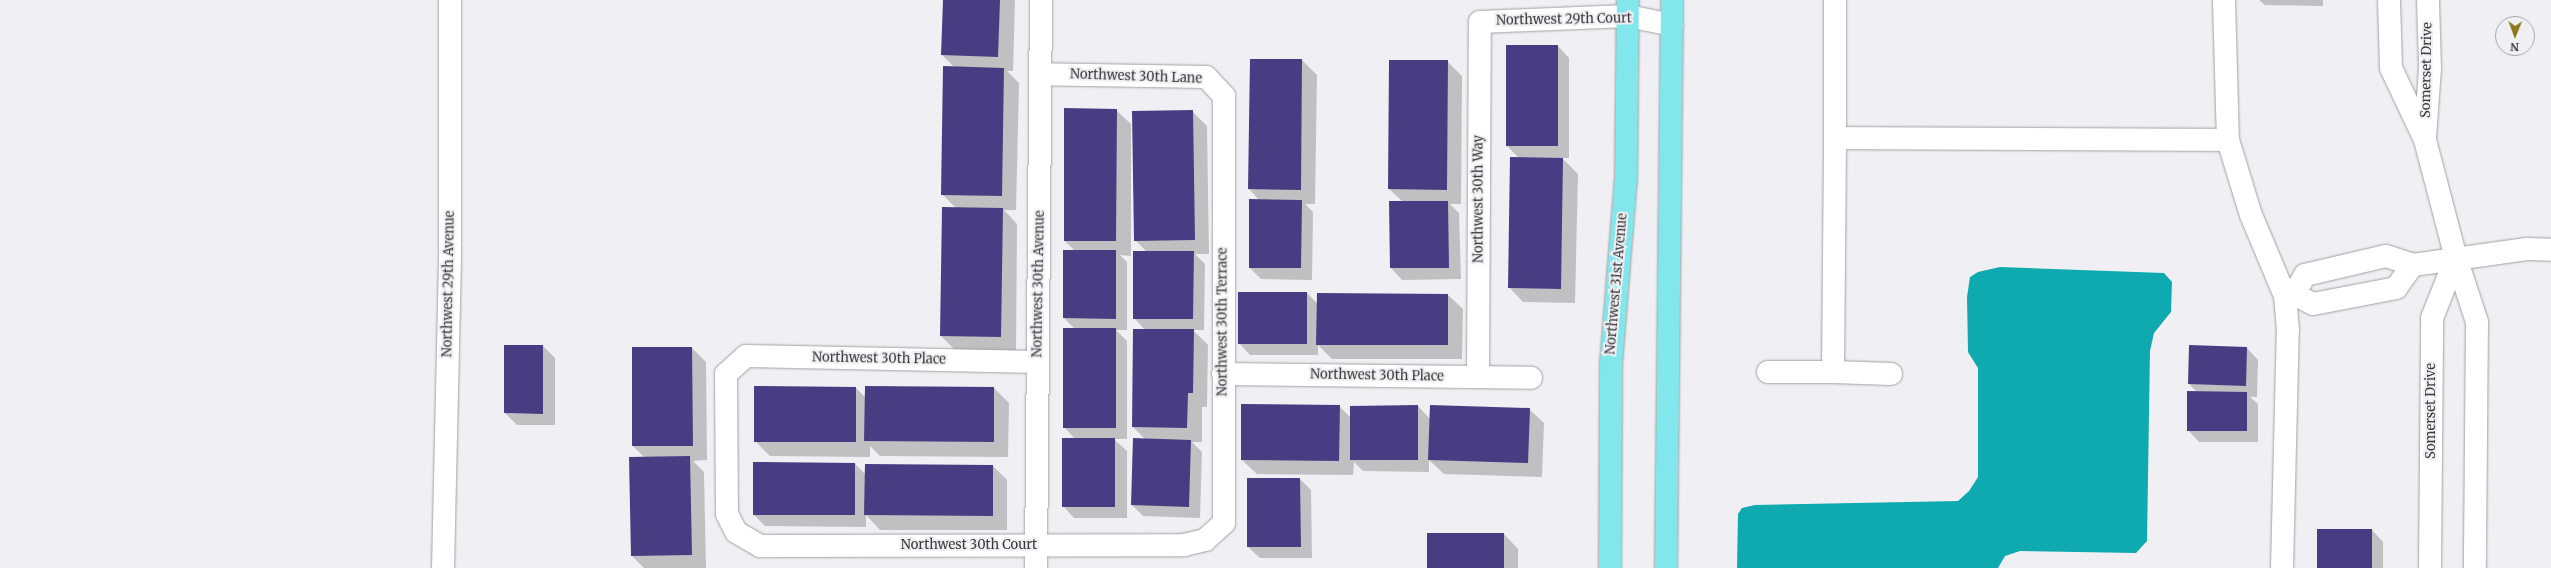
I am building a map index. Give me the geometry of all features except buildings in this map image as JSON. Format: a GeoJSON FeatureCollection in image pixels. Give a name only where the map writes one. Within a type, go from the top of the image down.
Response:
{"type":"FeatureCollection","features":[{"type":"Feature","properties":{"kind":"main road"},"geometry":{"type":"LineString","coordinates":[[1666,568],[1672,0]]}},
{"type":"Feature","properties":{"kind":"main road","name":"Northwest 31st Avenue"},"geometry":{"type":"LineString","coordinates":[[1610,568],[1611,364],[1626,179],[1628,8]]}},
{"type":"Feature","properties":{"kind":"street","name":"Northwest 29th Avenue"},"geometry":{"type":"LineString","coordinates":[[443,568],[450,252],[450,0]]}},
{"type":"Feature","properties":{"kind":"street","name":"Northwest 30th Avenue"},"geometry":{"type":"LineString","coordinates":[[1036,568],[1042,74],[1041,0]]}},
{"type":"Feature","properties":{"kind":"street"},"geometry":{"type":"LineString","coordinates":[[1833,372],[1835,0]]}},
{"type":"Feature","properties":{"kind":"street"},"geometry":{"type":"LineString","coordinates":[[2224,0],[2228,140],[2251,215],[2289,295],[2282,568]]}},
{"type":"Feature","properties":{"kind":"street","name":"Somerset Drive"},"geometry":{"type":"LineString","coordinates":[[2389,0],[2390,68],[2425,140],[2456,258],[2476,322],[2475,568]]}},
{"type":"Feature","properties":{"kind":"street","name":"Somerset Drive"},"geometry":{"type":"LineString","coordinates":[[2425,140],[2430,68],[2428,0]]}},
{"type":"Feature","properties":{"kind":"street","name":"Northwest 29th Court"},"geometry":{"type":"LineString","coordinates":[[1480,22],[1628,8],[1672,25]]}},
{"type":"Feature","properties":{"kind":"street","name":"Northwest 30th Way"},"geometry":{"type":"LineString","coordinates":[[1478,377],[1480,22]]}},
{"type":"Feature","properties":{"kind":"street","name":"Northwest 30th Lane"},"geometry":{"type":"LineString","coordinates":[[1042,74],[1206,77],[1224,96]]}},
{"type":"Feature","properties":{"kind":"street","name":"Northwest 30th Terrace"},"geometry":{"type":"LineString","coordinates":[[1205,540],[1224,523],[1224,96]]}},
{"type":"Feature","properties":{"kind":"street"},"geometry":{"type":"LineString","coordinates":[[1835,138],[2228,140]]}},
{"type":"Feature","properties":{"kind":"street"},"geometry":{"type":"LineString","coordinates":[[2289,295],[2305,275],[2386,256],[2413,265],[2527,249],[2551,250]]}},
{"type":"Feature","properties":{"kind":"street","name":"Somerset Drive"},"geometry":{"type":"LineString","coordinates":[[2430,568],[2432,318],[2456,258]]}},
{"type":"Feature","properties":{"kind":"street"},"geometry":{"type":"LineString","coordinates":[[2289,295],[2313,304],[2396,288],[2413,265]]}},
{"type":"Feature","properties":{"kind":"street"},"geometry":{"type":"LineString","coordinates":[[2337,267],[2344,298]]}},
{"type":"Feature","properties":{"kind":"street","name":"Northwest 30th Place"},"geometry":{"type":"LineString","coordinates":[[736,532],[727,514],[726,374],[746,356],[1038,362]]}},
{"type":"Feature","properties":{"kind":"street"},"geometry":{"type":"LineString","coordinates":[[1768,372],[1891,374]]}},
{"type":"Feature","properties":{"kind":"street","name":"Northwest 30th Place"},"geometry":{"type":"LineString","coordinates":[[1223,374],[1531,378]]}},
{"type":"Feature","properties":{"kind":"street","name":"Northwest 30th Court"},"geometry":{"type":"LineString","coordinates":[[736,532],[760,546],[1036,544],[1184,545],[1205,540]]}},
{"type":"Feature","properties":{"kind":"water"},"geometry":{"type":"Polygon","coordinates":[[[2000,267],[2164,273],[2172,282],[2171,312],[2154,333],[2150,351],[2147,541],[2136,553],[2020,551],[2005,556],[1998,568],[1737,568],[1738,514],[1742,508],[1755,505],[1958,501],[1969,491],[1978,477],[1978,368],[1968,352],[1967,297],[1970,277],[1978,272],[2000,267]]]}}]}
